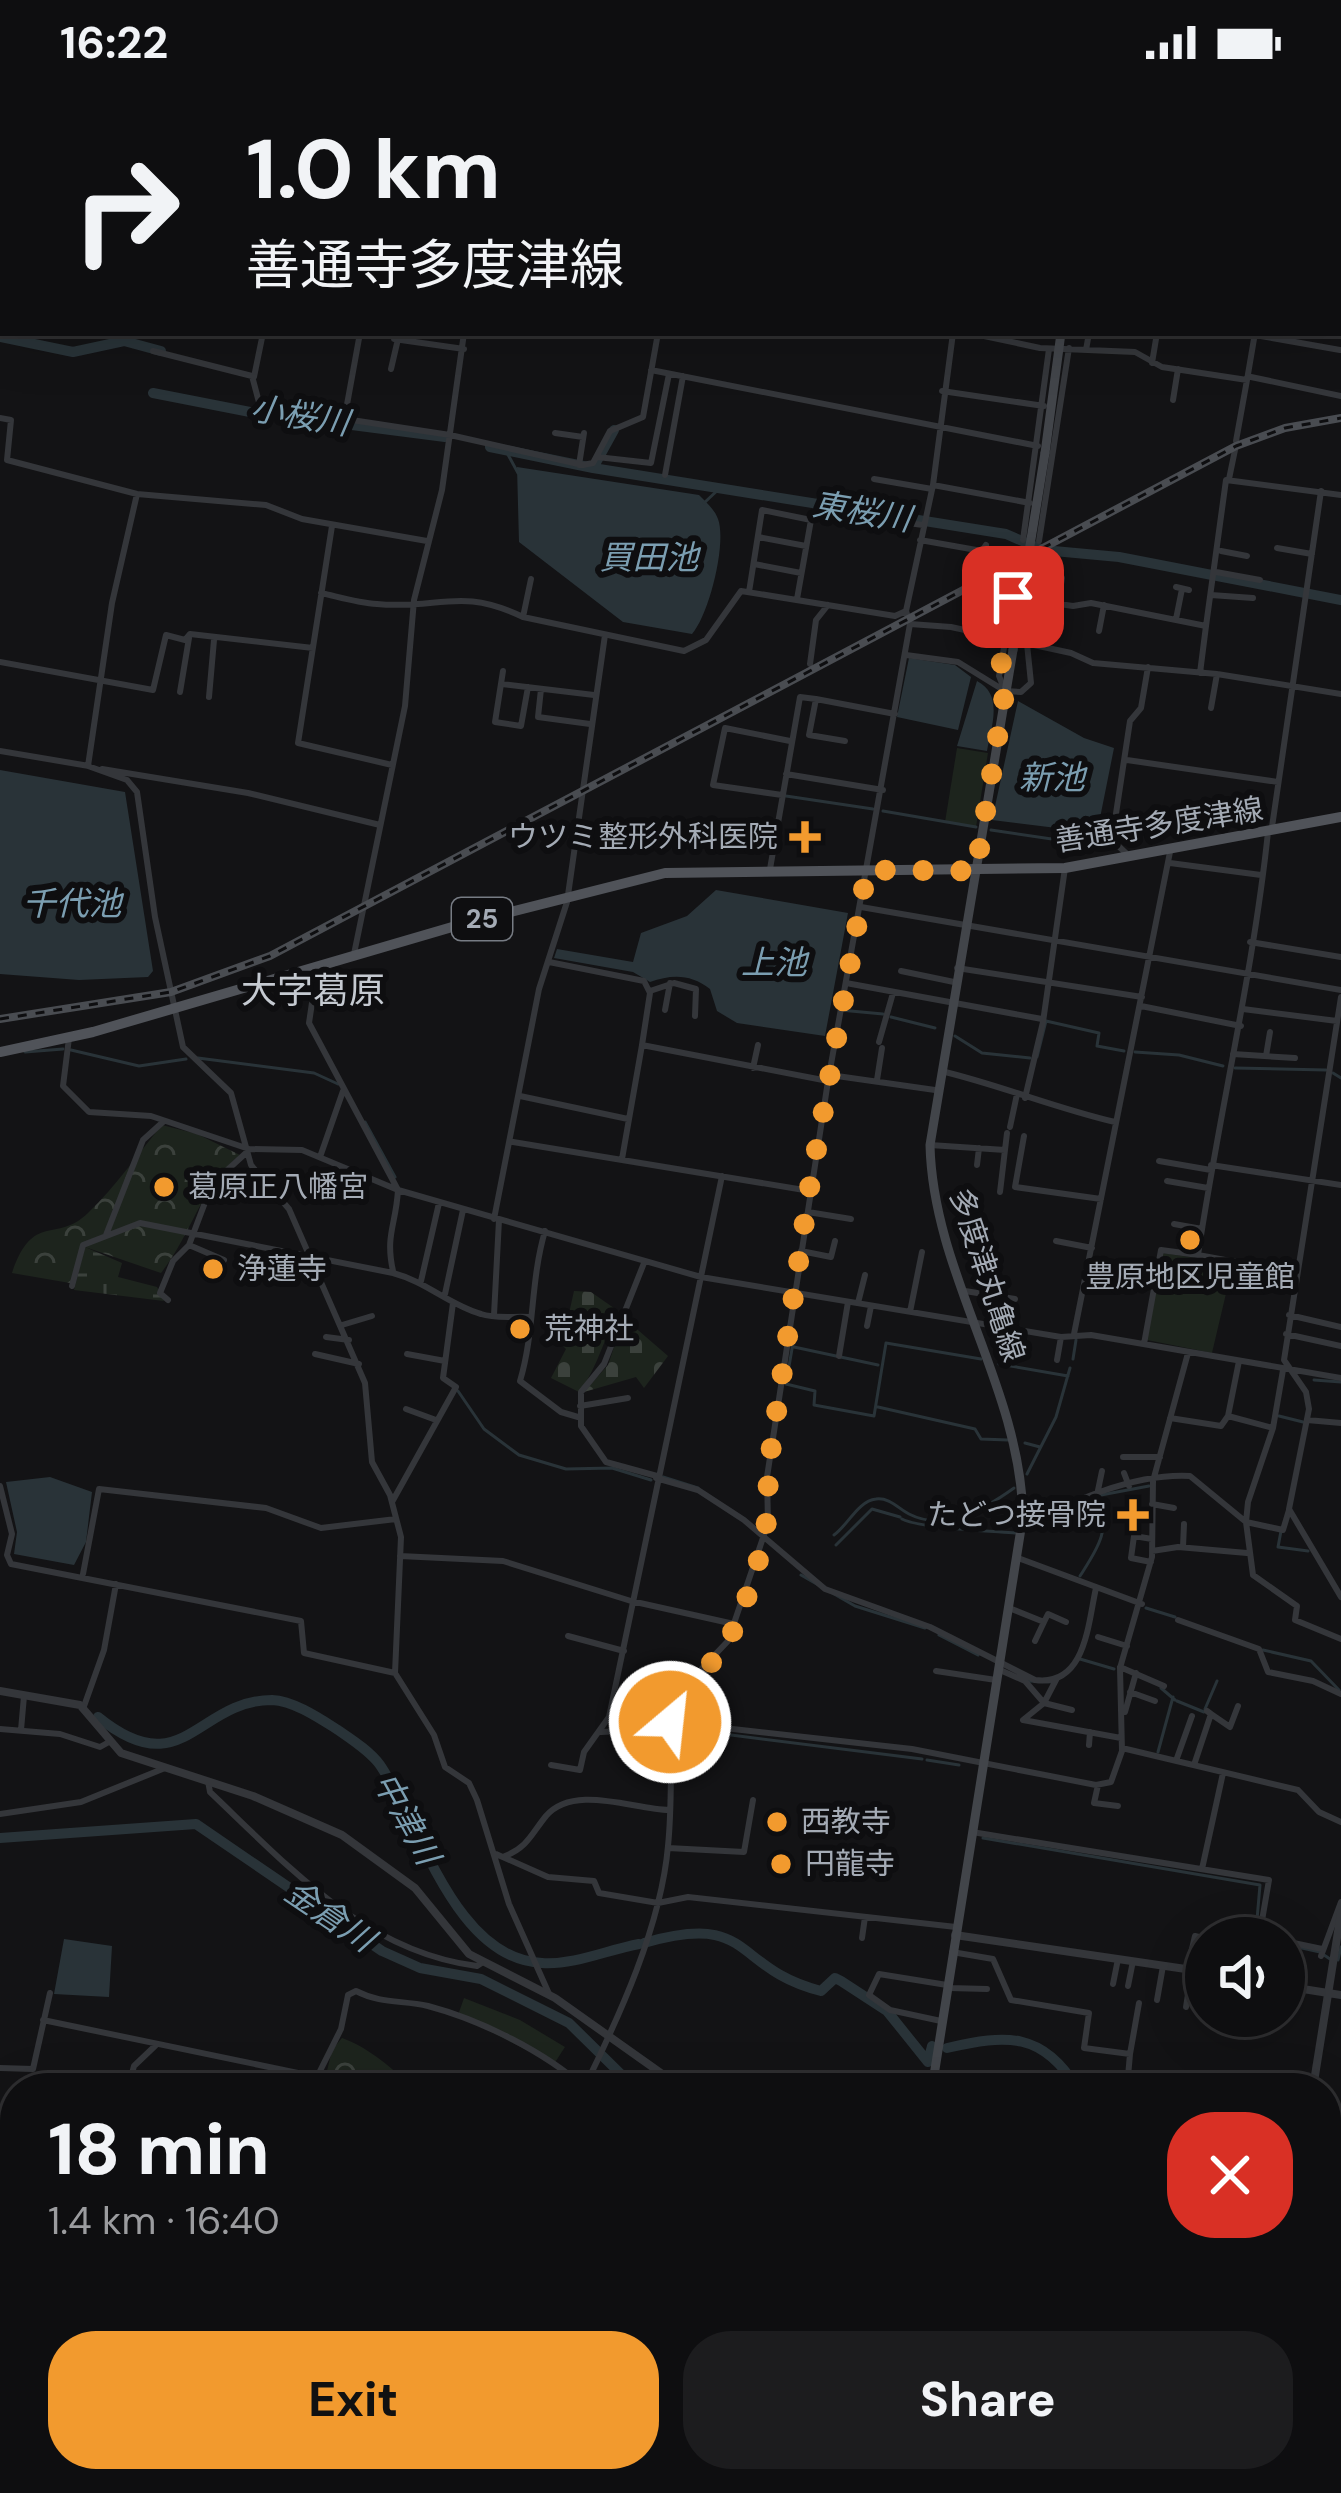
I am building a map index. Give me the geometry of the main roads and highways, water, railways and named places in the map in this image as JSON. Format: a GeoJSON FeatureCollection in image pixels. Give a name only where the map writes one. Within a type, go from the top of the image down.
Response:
{"type":"FeatureCollection","features":[{"type":"Feature","properties":{"kind":"main road","name":"多度津丸亀線"},"geometry":{"type":"LineString","coordinates":[[934,2073],[969,1832],[1022,1527],[1014,1436],[936,1205],[930,1145],[938,1070],[1017,644],[1060,336]]}},
{"type":"Feature","properties":{"kind":"main road","name":"善通寺多度津線"},"geometry":{"type":"LineString","coordinates":[[0,1052],[69,1038],[567,896],[665,873],[1065,868],[1169,857],[1341,817]]}},
{"type":"Feature","properties":{"kind":"water","name":"買田池"},"geometry":{"type":"Polygon","coordinates":[[[517,467],[699,495],[717,516],[720,544],[710,596],[692,634],[623,622],[519,542],[517,467]]]}},
{"type":"Feature","properties":{"kind":"water"},"geometry":{"type":"Polygon","coordinates":[[[909,658],[955,665],[971,677],[958,730],[897,717],[909,658]]]}},
{"type":"Feature","properties":{"kind":"water"},"geometry":{"type":"Polygon","coordinates":[[[977,681],[991,694],[993,703],[987,751],[957,746],[977,681]]]}},
{"type":"Feature","properties":{"kind":"water","name":"新池"},"geometry":{"type":"Polygon","coordinates":[[[1018,701],[1084,738],[1114,748],[1097,833],[992,820],[1018,701]]]}},
{"type":"Feature","properties":{"kind":"water","name":"千代池"},"geometry":{"type":"Polygon","coordinates":[[[0,770],[125,792],[153,971],[148,977],[79,980],[0,974],[0,770]]]}},
{"type":"Feature","properties":{"kind":"water","name":"上池"},"geometry":{"type":"Polygon","coordinates":[[[716,890],[848,913],[825,1036],[737,1023],[717,1011],[710,989],[688,978],[650,982],[633,972],[554,958],[557,949],[633,962],[641,933],[687,916],[716,890]]]}},
{"type":"Feature","properties":{"kind":"water"},"geometry":{"type":"Polygon","coordinates":[[[50,1477],[92,1492],[86,1542],[74,1565],[14,1554],[17,1532],[6,1482],[50,1477]]]}},
{"type":"Feature","properties":{"kind":"water"},"geometry":{"type":"Polygon","coordinates":[[[64,1939],[112,1946],[109,1997],[54,1994],[64,1939]]]}},
{"type":"Feature","properties":{"kind":"waterway"},"geometry":{"type":"LineString","coordinates":[[0,337],[73,352],[124,341],[161,351]]}},
{"type":"Feature","properties":{"kind":"waterway","name":"小桜川"},"geometry":{"type":"LineString","coordinates":[[153,393],[250,412],[445,437]]}},
{"type":"Feature","properties":{"kind":"waterway","name":"小桜川"},"geometry":{"type":"LineString","coordinates":[[490,447],[593,468],[614,430]]}},
{"type":"Feature","properties":{"kind":"waterway"},"geometry":{"type":"LineString","coordinates":[[506,451],[518,473]]}},
{"type":"Feature","properties":{"kind":"waterway","name":"東桜川"},"geometry":{"type":"LineString","coordinates":[[593,468],[1006,534],[1043,550],[1119,557],[1341,600]]}},
{"type":"Feature","properties":{"kind":"waterway"},"geometry":{"type":"LineString","coordinates":[[704,503],[720,488]]}},
{"type":"Feature","properties":{"kind":"waterway"},"geometry":{"type":"LineString","coordinates":[[786,796],[873,809]]}},
{"type":"Feature","properties":{"kind":"waterway"},"geometry":{"type":"LineString","coordinates":[[883,811],[976,827]]}},
{"type":"Feature","properties":{"kind":"waterway"},"geometry":{"type":"LineString","coordinates":[[991,830],[1106,847]]}},
{"type":"Feature","properties":{"kind":"waterway"},"geometry":{"type":"LineString","coordinates":[[840,1010],[883,1014]]}},
{"type":"Feature","properties":{"kind":"waterway"},"geometry":{"type":"LineString","coordinates":[[891,1017],[935,1028]]}},
{"type":"Feature","properties":{"kind":"waterway"},"geometry":{"type":"LineString","coordinates":[[1037,1057],[1046,1021],[1099,1033],[1097,1046],[1124,1051]]}},
{"type":"Feature","properties":{"kind":"waterway"},"geometry":{"type":"LineString","coordinates":[[955,1036],[982,1053],[1030,1058]]}},
{"type":"Feature","properties":{"kind":"waterway"},"geometry":{"type":"LineString","coordinates":[[25,1052],[63,1049]]}},
{"type":"Feature","properties":{"kind":"waterway"},"geometry":{"type":"LineString","coordinates":[[71,1050],[139,1066],[186,1059]]}},
{"type":"Feature","properties":{"kind":"waterway"},"geometry":{"type":"LineString","coordinates":[[1135,1052],[1179,1055],[1223,1066]]}},
{"type":"Feature","properties":{"kind":"waterway"},"geometry":{"type":"LineString","coordinates":[[198,1058],[314,1073],[338,1084]]}},
{"type":"Feature","properties":{"kind":"waterway"},"geometry":{"type":"LineString","coordinates":[[1235,1068],[1326,1070]]}},
{"type":"Feature","properties":{"kind":"waterway"},"geometry":{"type":"LineString","coordinates":[[1333,1073],[1341,1078]]}},
{"type":"Feature","properties":{"kind":"waterway"},"geometry":{"type":"LineString","coordinates":[[365,1122],[395,1177]]}},
{"type":"Feature","properties":{"kind":"waterway"},"geometry":{"type":"LineString","coordinates":[[1073,1359],[1076,1340]]}},
{"type":"Feature","properties":{"kind":"waterway"},"geometry":{"type":"LineString","coordinates":[[793,1343],[786,1384],[815,1391],[814,1405],[874,1416],[886,1343],[981,1359]]}},
{"type":"Feature","properties":{"kind":"waterway"},"geometry":{"type":"LineString","coordinates":[[794,1347],[878,1365]]}},
{"type":"Feature","properties":{"kind":"waterway"},"geometry":{"type":"LineString","coordinates":[[999,1364],[1068,1376]]}},
{"type":"Feature","properties":{"kind":"waterway"},"geometry":{"type":"LineString","coordinates":[[1027,1474],[1056,1417],[1070,1368]]}},
{"type":"Feature","properties":{"kind":"waterway"},"geometry":{"type":"LineString","coordinates":[[1314,1380],[1341,1382]]}},
{"type":"Feature","properties":{"kind":"waterway"},"geometry":{"type":"LineString","coordinates":[[458,1391],[484,1429],[519,1455],[566,1469],[612,1468],[651,1480]]}},
{"type":"Feature","properties":{"kind":"waterway"},"geometry":{"type":"LineString","coordinates":[[878,1407],[975,1429],[981,1439],[1008,1440]]}},
{"type":"Feature","properties":{"kind":"waterway"},"geometry":{"type":"LineString","coordinates":[[1279,1416],[1303,1422]]}},
{"type":"Feature","properties":{"kind":"waterway"},"geometry":{"type":"LineString","coordinates":[[1025,1443],[1040,1447]]}},
{"type":"Feature","properties":{"kind":"waterway"},"geometry":{"type":"LineString","coordinates":[[663,1477],[698,1488]]}},
{"type":"Feature","properties":{"kind":"waterway"},"geometry":{"type":"LineString","coordinates":[[1101,1495],[1149,1486]]}},
{"type":"Feature","properties":{"kind":"waterway"},"geometry":{"type":"LineString","coordinates":[[834,1535],[864,1504],[876,1499],[937,1521],[965,1516],[1014,1488]]}},
{"type":"Feature","properties":{"kind":"waterway"},"geometry":{"type":"LineString","coordinates":[[1080,1576],[1103,1529],[1097,1498]]}},
{"type":"Feature","properties":{"kind":"waterway"},"geometry":{"type":"LineString","coordinates":[[836,1545],[872,1509],[900,1517]]}},
{"type":"Feature","properties":{"kind":"waterway"},"geometry":{"type":"LineString","coordinates":[[902,1519],[1015,1533]]}},
{"type":"Feature","properties":{"kind":"waterway"},"geometry":{"type":"LineString","coordinates":[[1281,1531],[1278,1547],[1308,1551]]}},
{"type":"Feature","properties":{"kind":"waterway"},"geometry":{"type":"LineString","coordinates":[[801,1575],[855,1606],[925,1628]]}},
{"type":"Feature","properties":{"kind":"waterway"},"geometry":{"type":"LineString","coordinates":[[1146,1608],[1175,1617]]}},
{"type":"Feature","properties":{"kind":"waterway"},"geometry":{"type":"LineString","coordinates":[[939,1635],[978,1655]]}},
{"type":"Feature","properties":{"kind":"waterway"},"geometry":{"type":"LineString","coordinates":[[1263,1650],[1311,1661],[1339,1690]]}},
{"type":"Feature","properties":{"kind":"waterway"},"geometry":{"type":"LineString","coordinates":[[1080,1659],[1114,1669]]}},
{"type":"Feature","properties":{"kind":"waterway"},"geometry":{"type":"LineString","coordinates":[[1029,1681],[1054,1682]]}},
{"type":"Feature","properties":{"kind":"waterway"},"geometry":{"type":"LineString","coordinates":[[1205,1709],[1217,1681]]}},
{"type":"Feature","properties":{"kind":"waterway"},"geometry":{"type":"LineString","coordinates":[[1161,1688],[1175,1700]]}},
{"type":"Feature","properties":{"kind":"waterway"},"geometry":{"type":"LineString","coordinates":[[1158,1752],[1173,1697]]}},
{"type":"Feature","properties":{"kind":"waterway","name":"中津川"},"geometry":{"type":"LineString","coordinates":[[98,1717],[127,1736],[150,1743],[171,1742],[246,1704],[272,1700],[298,1707],[376,1760],[443,1884],[485,1939],[511,1956],[542,1963],[639,1944]]}},
{"type":"Feature","properties":{"kind":"waterway"},"geometry":{"type":"LineString","coordinates":[[1177,1701],[1204,1712]]}},
{"type":"Feature","properties":{"kind":"waterway"},"geometry":{"type":"LineString","coordinates":[[683,1745],[722,1734]]}},
{"type":"Feature","properties":{"kind":"waterway"},"geometry":{"type":"LineString","coordinates":[[731,1735],[922,1759]]}},
{"type":"Feature","properties":{"kind":"waterway"},"geometry":{"type":"LineString","coordinates":[[927,1760],[959,1765]]}},
{"type":"Feature","properties":{"kind":"waterway","name":"金倉川"},"geometry":{"type":"LineString","coordinates":[[0,1838],[196,1824],[382,1951],[420,1968],[481,1979],[569,2023],[620,2073]]}},
{"type":"Feature","properties":{"kind":"waterway"},"geometry":{"type":"LineString","coordinates":[[983,1838],[1260,1885],[1257,1917]]}},
{"type":"Feature","properties":{"kind":"waterway","name":"中津川"},"geometry":{"type":"LineString","coordinates":[[644,1943],[680,1935],[725,1938],[792,1981],[821,1991],[835,1978],[841,1981],[887,2011],[928,2062],[932,2046]]}},
{"type":"Feature","properties":{"kind":"waterway"},"geometry":{"type":"LineString","coordinates":[[1338,1960],[1341,1947]]}},
{"type":"Feature","properties":{"kind":"waterway"},"geometry":{"type":"LineString","coordinates":[[1305,1949],[1320,1952]]}},
{"type":"Feature","properties":{"kind":"waterway"},"geometry":{"type":"LineString","coordinates":[[1324,1955],[1330,1959]]}},
{"type":"Feature","properties":{"kind":"waterway","name":"中津川"},"geometry":{"type":"LineString","coordinates":[[947,2048],[988,2040],[1022,2042],[1051,2056],[1066,2073]]}},
{"type":"Feature","properties":{"kind":"railway"},"geometry":{"type":"LineString","coordinates":[[0,1019],[171,992],[270,956],[1236,446],[1285,428],[1341,418]]}},
{"type":"Feature","properties":{"kind":"place","name":"ウツミ整形外科医院"},"geometry":{"type":"Point","coordinates":[805,837]}},
{"type":"Feature","properties":{"kind":"place","name":"葛原正八幡宮"},"geometry":{"type":"Point","coordinates":[164,1187]}},
{"type":"Feature","properties":{"kind":"place","name":"豊原地区児童館"},"geometry":{"type":"Point","coordinates":[1190,1240]}},
{"type":"Feature","properties":{"kind":"place","name":"浄蓮寺"},"geometry":{"type":"Point","coordinates":[213,1269]}},
{"type":"Feature","properties":{"kind":"place","name":"荒神社"},"geometry":{"type":"Point","coordinates":[520,1329]}},
{"type":"Feature","properties":{"kind":"place","name":"たどつ接骨院"},"geometry":{"type":"Point","coordinates":[1133,1515]}},
{"type":"Feature","properties":{"kind":"place","name":"西教寺"},"geometry":{"type":"Point","coordinates":[777,1822]}},
{"type":"Feature","properties":{"kind":"place","name":"円龍寺"},"geometry":{"type":"Point","coordinates":[781,1864]}},
{"type":"Feature","properties":{"kind":"district","name":"大字葛原"},"geometry":{"type":"Point","coordinates":[313,990]}}]}
